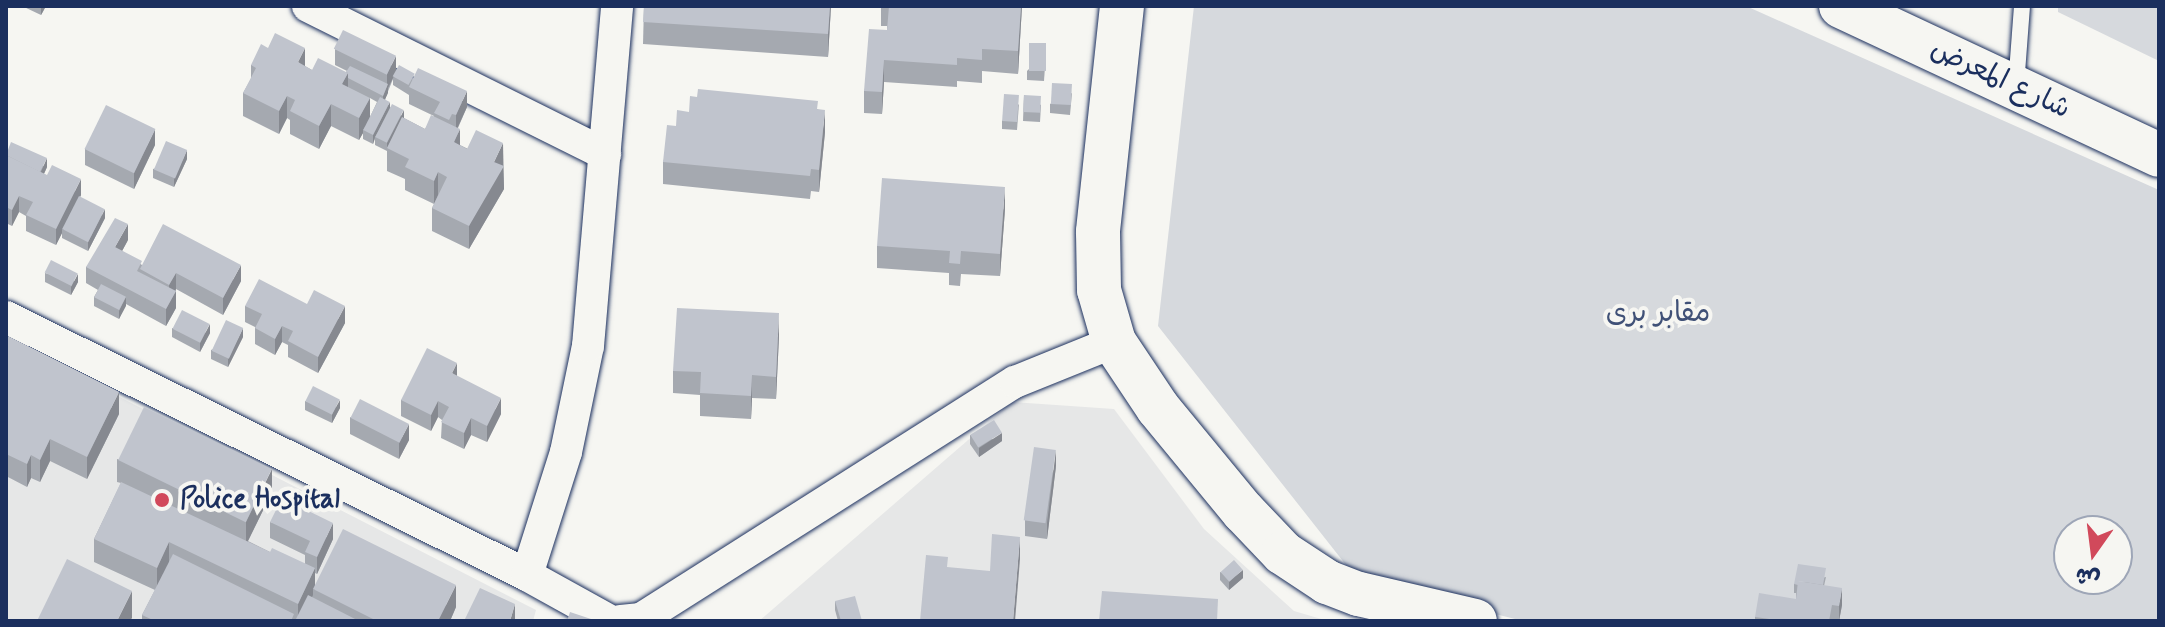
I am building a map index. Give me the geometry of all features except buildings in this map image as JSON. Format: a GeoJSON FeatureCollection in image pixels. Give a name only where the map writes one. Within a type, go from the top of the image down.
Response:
{"type":"FeatureCollection","features":[{"type":"Feature","properties":{"kind":"street"},"geometry":{"type":"LineString","coordinates":[[308,6],[605,154]]}},
{"type":"Feature","properties":{"kind":"street"},"geometry":{"type":"LineString","coordinates":[[527,575],[566,452],[588,346],[617,6]]}},
{"type":"Feature","properties":{"kind":"street"},"geometry":{"type":"LineString","coordinates":[[1122,6],[1098,232],[1099,290],[1114,342],[1158,408],[1243,511],[1283,553],[1327,582],[1359,594],[1475,621]]}},
{"type":"Feature","properties":{"kind":"street","name":"شارع المعرض"},"geometry":{"type":"LineString","coordinates":[[1841,6],[2159,155]]}},
{"type":"Feature","properties":{"kind":"street"},"geometry":{"type":"LineString","coordinates":[[6,317],[527,575],[564,609],[610,621]]}},
{"type":"Feature","properties":{"kind":"street"},"geometry":{"type":"LineString","coordinates":[[621,621],[641,619],[1015,382],[1114,342]]}},
{"type":"Feature","properties":{"kind":"lane"},"geometry":{"type":"LineString","coordinates":[[2016,88],[2022,6]]}},
{"type":"Feature","properties":{"kind":"shaded area","name":"Police Hospital"},"geometry":{"type":"Polygon","coordinates":[[[6,339],[536,610],[533,621],[6,621],[6,339]]]}},
{"type":"Feature","properties":{"kind":"shaded area"},"geometry":{"type":"Polygon","coordinates":[[[1012,402],[1114,409],[1204,529],[1294,611],[1328,621],[759,621],[1012,402]]]}},
{"type":"Feature","properties":{"kind":"green space","name":"مقابر برى"},"geometry":{"type":"Polygon","coordinates":[[[1194,6],[1746,6],[2159,190],[2159,621],[1523,621],[1357,579],[1158,326],[1194,6]]]}},
{"type":"Feature","properties":{"kind":"green space"},"geometry":{"type":"Polygon","coordinates":[[[2058,6],[2159,6],[2159,61],[2058,12],[2058,6]]]}},
{"type":"Feature","properties":{"kind":"place","name":"Police Hospital"},"geometry":{"type":"Point","coordinates":[162,500]}}]}
